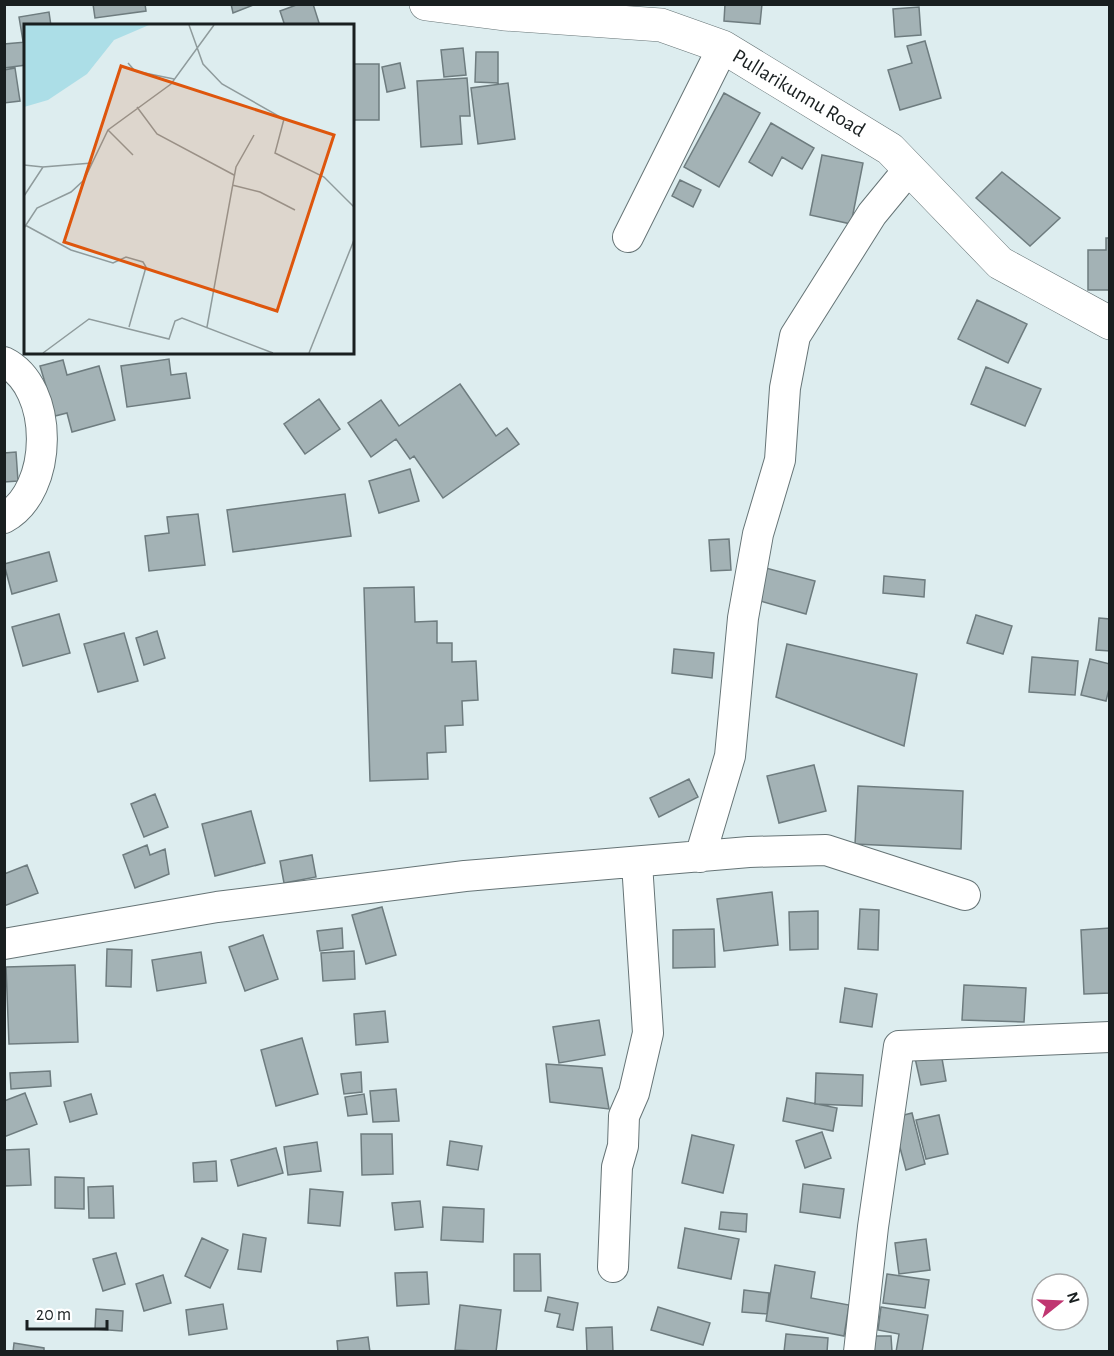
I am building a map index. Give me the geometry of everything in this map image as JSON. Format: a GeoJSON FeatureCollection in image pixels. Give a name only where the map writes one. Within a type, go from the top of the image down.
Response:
{"type":"FeatureCollection","features":[{"type":"Feature","properties":{"kind":"main road","name":"Pullarikunnu Road"},"geometry":{"type":"LineString","coordinates":[[426,4],[661,25],[723,46],[890,149],[1000,263],[1110,323]]}},
{"type":"Feature","properties":{"kind":"street"},"geometry":{"type":"LineString","coordinates":[[627,237],[723,46]]}},
{"type":"Feature","properties":{"kind":"street"},"geometry":{"type":"LineString","coordinates":[[699,856],[730,756],[743,618],[758,534],[780,460],[785,388],[795,336],[872,214],[909,169]]}},
{"type":"Feature","properties":{"kind":"street"},"geometry":{"type":"LineString","coordinates":[[4,362],[16,368],[30,386],[41,424],[43,456],[32,490],[4,518]]}},
{"type":"Feature","properties":{"kind":"street"},"geometry":{"type":"LineString","coordinates":[[4,944],[217,907],[465,876],[749,852],[826,850],[965,895]]}},
{"type":"Feature","properties":{"kind":"street"},"geometry":{"type":"LineString","coordinates":[[613,1267],[618,1167],[623,1146],[624,1116],[634,1092],[648,1033],[637,862]]}},
{"type":"Feature","properties":{"kind":"street"},"geometry":{"type":"LineString","coordinates":[[859,1352],[873,1227],[899,1046],[1110,1037]]}},
{"type":"Feature","properties":{"kind":"building"},"geometry":{"type":"Polygon","coordinates":[[[93,4],[145,4],[146,11],[95,18],[93,4]]]}},
{"type":"Feature","properties":{"kind":"building"},"geometry":{"type":"Polygon","coordinates":[[[231,4],[256,4],[233,13],[231,4]]]}},
{"type":"Feature","properties":{"kind":"building"},"geometry":{"type":"Polygon","coordinates":[[[299,4],[313,4],[319,24],[284,24],[280,11],[299,4]]]}},
{"type":"Feature","properties":{"kind":"building"},"geometry":{"type":"Polygon","coordinates":[[[725,4],[762,4],[760,24],[724,21],[725,4]]]}},
{"type":"Feature","properties":{"kind":"building"},"geometry":{"type":"Polygon","coordinates":[[[919,7],[921,35],[895,37],[893,9],[919,7]]]}},
{"type":"Feature","properties":{"kind":"building"},"geometry":{"type":"Polygon","coordinates":[[[49,12],[51,24],[24,24],[23,41],[19,17],[49,12]]]}},
{"type":"Feature","properties":{"kind":"building"},"geometry":{"type":"Polygon","coordinates":[[[925,41],[941,98],[900,110],[888,70],[912,63],[907,46],[925,41]]]}},
{"type":"Feature","properties":{"kind":"building"},"geometry":{"type":"Polygon","coordinates":[[[24,42],[24,65],[4,68],[4,44],[24,42]]]}},
{"type":"Feature","properties":{"kind":"building"},"geometry":{"type":"Polygon","coordinates":[[[463,48],[466,75],[444,77],[441,50],[463,48]]]}},
{"type":"Feature","properties":{"kind":"building"},"geometry":{"type":"Polygon","coordinates":[[[476,52],[498,52],[498,83],[475,82],[476,52]]]}},
{"type":"Feature","properties":{"kind":"building"},"geometry":{"type":"Polygon","coordinates":[[[400,63],[405,88],[387,92],[382,67],[400,63]]]}},
{"type":"Feature","properties":{"kind":"building"},"geometry":{"type":"Polygon","coordinates":[[[354,64],[379,64],[379,120],[354,120],[354,64]]]}},
{"type":"Feature","properties":{"kind":"building"},"geometry":{"type":"Polygon","coordinates":[[[15,68],[20,101],[4,103],[4,70],[15,68]]]}},
{"type":"Feature","properties":{"kind":"building"},"geometry":{"type":"Polygon","coordinates":[[[467,78],[470,116],[460,116],[462,144],[421,147],[417,81],[467,78]]]}},
{"type":"Feature","properties":{"kind":"building"},"geometry":{"type":"Polygon","coordinates":[[[508,83],[515,139],[478,144],[471,88],[508,83]]]}},
{"type":"Feature","properties":{"kind":"building"},"geometry":{"type":"Polygon","coordinates":[[[724,93],[760,113],[719,187],[684,167],[724,93]]]}},
{"type":"Feature","properties":{"kind":"building"},"geometry":{"type":"Polygon","coordinates":[[[771,123],[814,148],[802,169],[782,157],[772,176],[749,162],[771,123]]]}},
{"type":"Feature","properties":{"kind":"building"},"geometry":{"type":"Polygon","coordinates":[[[822,155],[863,163],[851,224],[810,215],[822,155]]]}},
{"type":"Feature","properties":{"kind":"building"},"geometry":{"type":"Polygon","coordinates":[[[1002,172],[1060,218],[1030,246],[976,198],[1002,172]]]}},
{"type":"Feature","properties":{"kind":"building"},"geometry":{"type":"Polygon","coordinates":[[[680,180],[701,190],[693,207],[672,196],[680,180]]]}},
{"type":"Feature","properties":{"kind":"building"},"geometry":{"type":"Polygon","coordinates":[[[1106,238],[1110,238],[1110,290],[1088,290],[1088,250],[1106,250],[1106,238]]]}},
{"type":"Feature","properties":{"kind":"building"},"geometry":{"type":"Polygon","coordinates":[[[977,300],[1027,324],[1008,363],[958,339],[977,300]]]}},
{"type":"Feature","properties":{"kind":"building"},"geometry":{"type":"Polygon","coordinates":[[[169,359],[171,375],[186,373],[190,398],[127,407],[121,366],[169,359]]]}},
{"type":"Feature","properties":{"kind":"building"},"geometry":{"type":"Polygon","coordinates":[[[63,360],[67,375],[99,366],[115,420],[72,432],[67,413],[55,416],[40,366],[63,360]]]}},
{"type":"Feature","properties":{"kind":"building"},"geometry":{"type":"Polygon","coordinates":[[[986,367],[1041,389],[1025,426],[971,404],[986,367]]]}},
{"type":"Feature","properties":{"kind":"building"},"geometry":{"type":"Polygon","coordinates":[[[460,384],[496,436],[507,428],[519,444],[443,498],[414,456],[410,459],[396,439],[371,457],[348,423],[381,400],[399,426],[460,384]]]}},
{"type":"Feature","properties":{"kind":"building"},"geometry":{"type":"Polygon","coordinates":[[[319,399],[340,429],[305,454],[284,424],[319,399]]]}},
{"type":"Feature","properties":{"kind":"building"},"geometry":{"type":"Polygon","coordinates":[[[16,452],[18,481],[4,482],[4,453],[16,452]]]}},
{"type":"Feature","properties":{"kind":"building"},"geometry":{"type":"Polygon","coordinates":[[[410,469],[419,501],[379,513],[369,481],[410,469]]]}},
{"type":"Feature","properties":{"kind":"building"},"geometry":{"type":"Polygon","coordinates":[[[345,494],[351,536],[233,552],[227,510],[345,494]]]}},
{"type":"Feature","properties":{"kind":"building"},"geometry":{"type":"Polygon","coordinates":[[[198,514],[205,565],[149,571],[145,536],[169,533],[167,517],[198,514]]]}},
{"type":"Feature","properties":{"kind":"building"},"geometry":{"type":"Polygon","coordinates":[[[729,539],[731,570],[711,571],[709,540],[729,539]]]}},
{"type":"Feature","properties":{"kind":"building"},"geometry":{"type":"Polygon","coordinates":[[[49,552],[57,581],[12,594],[4,564],[49,552]]]}},
{"type":"Feature","properties":{"kind":"building"},"geometry":{"type":"Polygon","coordinates":[[[758,566],[815,581],[806,614],[750,598],[758,566]]]}},
{"type":"Feature","properties":{"kind":"building"},"geometry":{"type":"Polygon","coordinates":[[[884,576],[925,580],[924,597],[883,593],[884,576]]]}},
{"type":"Feature","properties":{"kind":"building"},"geometry":{"type":"Polygon","coordinates":[[[414,587],[415,622],[437,621],[437,643],[452,643],[452,662],[476,661],[478,700],[462,701],[463,725],[445,726],[446,752],[427,753],[428,779],[370,781],[364,588],[414,587]]]}},
{"type":"Feature","properties":{"kind":"building"},"geometry":{"type":"Polygon","coordinates":[[[59,614],[70,653],[23,666],[12,627],[59,614]]]}},
{"type":"Feature","properties":{"kind":"building"},"geometry":{"type":"Polygon","coordinates":[[[976,615],[1012,626],[1003,654],[967,643],[976,615]]]}},
{"type":"Feature","properties":{"kind":"building"},"geometry":{"type":"Polygon","coordinates":[[[1099,618],[1110,619],[1110,651],[1096,650],[1099,618]]]}},
{"type":"Feature","properties":{"kind":"building"},"geometry":{"type":"Polygon","coordinates":[[[157,631],[165,658],[144,665],[136,638],[157,631]]]}},
{"type":"Feature","properties":{"kind":"building"},"geometry":{"type":"Polygon","coordinates":[[[124,633],[138,681],[98,692],[84,644],[124,633]]]}},
{"type":"Feature","properties":{"kind":"building"},"geometry":{"type":"Polygon","coordinates":[[[787,644],[917,674],[904,746],[776,697],[787,644]]]}},
{"type":"Feature","properties":{"kind":"building"},"geometry":{"type":"Polygon","coordinates":[[[674,649],[714,653],[712,678],[672,673],[674,649]]]}},
{"type":"Feature","properties":{"kind":"building"},"geometry":{"type":"Polygon","coordinates":[[[1032,657],[1078,661],[1075,695],[1029,692],[1032,657]]]}},
{"type":"Feature","properties":{"kind":"building"},"geometry":{"type":"Polygon","coordinates":[[[1090,659],[1110,664],[1110,685],[1106,701],[1081,695],[1090,659]]]}},
{"type":"Feature","properties":{"kind":"building"},"geometry":{"type":"Polygon","coordinates":[[[814,765],[826,811],[779,823],[767,776],[814,765]]]}},
{"type":"Feature","properties":{"kind":"building"},"geometry":{"type":"Polygon","coordinates":[[[689,779],[698,797],[659,817],[650,798],[689,779]]]}},
{"type":"Feature","properties":{"kind":"building"},"geometry":{"type":"Polygon","coordinates":[[[858,786],[963,791],[961,849],[855,844],[858,786]]]}},
{"type":"Feature","properties":{"kind":"building"},"geometry":{"type":"Polygon","coordinates":[[[155,794],[168,827],[144,837],[131,804],[155,794]]]}},
{"type":"Feature","properties":{"kind":"building"},"geometry":{"type":"Polygon","coordinates":[[[251,811],[265,863],[215,876],[202,824],[251,811]]]}},
{"type":"Feature","properties":{"kind":"building"},"geometry":{"type":"Polygon","coordinates":[[[147,845],[150,855],[165,849],[169,874],[135,888],[123,855],[147,845]]]}},
{"type":"Feature","properties":{"kind":"building"},"geometry":{"type":"Polygon","coordinates":[[[312,855],[316,877],[284,883],[280,861],[312,855]]]}},
{"type":"Feature","properties":{"kind":"building"},"geometry":{"type":"Polygon","coordinates":[[[27,865],[38,893],[4,906],[4,874],[27,865]]]}},
{"type":"Feature","properties":{"kind":"building"},"geometry":{"type":"Polygon","coordinates":[[[772,892],[778,945],[724,951],[717,899],[772,892]]]}},
{"type":"Feature","properties":{"kind":"building"},"geometry":{"type":"Polygon","coordinates":[[[382,907],[396,955],[366,964],[352,915],[382,907]]]}},
{"type":"Feature","properties":{"kind":"building"},"geometry":{"type":"Polygon","coordinates":[[[860,909],[879,910],[878,950],[858,949],[860,909]]]}},
{"type":"Feature","properties":{"kind":"building"},"geometry":{"type":"Polygon","coordinates":[[[818,911],[818,949],[790,950],[789,912],[818,911]]]}},
{"type":"Feature","properties":{"kind":"building"},"geometry":{"type":"Polygon","coordinates":[[[342,928],[343,948],[320,951],[317,931],[342,928]]]}},
{"type":"Feature","properties":{"kind":"building"},"geometry":{"type":"Polygon","coordinates":[[[1110,928],[1110,993],[1084,994],[1081,930],[1110,928]]]}},
{"type":"Feature","properties":{"kind":"building"},"geometry":{"type":"Polygon","coordinates":[[[714,929],[715,967],[673,968],[673,930],[714,929]]]}},
{"type":"Feature","properties":{"kind":"building"},"geometry":{"type":"Polygon","coordinates":[[[263,935],[278,979],[245,991],[229,947],[263,935]]]}},
{"type":"Feature","properties":{"kind":"building"},"geometry":{"type":"Polygon","coordinates":[[[107,949],[132,950],[131,987],[106,986],[107,949]]]}},
{"type":"Feature","properties":{"kind":"building"},"geometry":{"type":"Polygon","coordinates":[[[354,951],[355,979],[323,981],[321,953],[354,951]]]}},
{"type":"Feature","properties":{"kind":"building"},"geometry":{"type":"Polygon","coordinates":[[[201,952],[206,983],[157,991],[152,960],[201,952]]]}},
{"type":"Feature","properties":{"kind":"building"},"geometry":{"type":"Polygon","coordinates":[[[75,965],[78,1042],[9,1044],[6,967],[75,965]]]}},
{"type":"Feature","properties":{"kind":"building"},"geometry":{"type":"Polygon","coordinates":[[[964,985],[1026,988],[1024,1022],[962,1020],[964,985]]]}},
{"type":"Feature","properties":{"kind":"building"},"geometry":{"type":"Polygon","coordinates":[[[845,988],[877,994],[872,1027],[840,1022],[845,988]]]}},
{"type":"Feature","properties":{"kind":"building"},"geometry":{"type":"Polygon","coordinates":[[[385,1011],[388,1042],[356,1045],[354,1014],[385,1011]]]}},
{"type":"Feature","properties":{"kind":"building"},"geometry":{"type":"Polygon","coordinates":[[[599,1020],[605,1055],[559,1063],[553,1027],[599,1020]]]}},
{"type":"Feature","properties":{"kind":"building"},"geometry":{"type":"Polygon","coordinates":[[[302,1038],[318,1094],[276,1106],[261,1050],[302,1038]]]}},
{"type":"Feature","properties":{"kind":"building"},"geometry":{"type":"Polygon","coordinates":[[[941,1053],[946,1081],[921,1085],[915,1058],[941,1053]]]}},
{"type":"Feature","properties":{"kind":"building"},"geometry":{"type":"Polygon","coordinates":[[[546,1064],[602,1068],[609,1109],[550,1102],[546,1064]]]}},
{"type":"Feature","properties":{"kind":"building"},"geometry":{"type":"Polygon","coordinates":[[[50,1071],[51,1086],[11,1089],[10,1073],[50,1071]]]}},
{"type":"Feature","properties":{"kind":"building"},"geometry":{"type":"Polygon","coordinates":[[[361,1072],[362,1092],[344,1094],[341,1074],[361,1072]]]}},
{"type":"Feature","properties":{"kind":"building"},"geometry":{"type":"Polygon","coordinates":[[[816,1073],[863,1075],[862,1106],[815,1104],[816,1073]]]}},
{"type":"Feature","properties":{"kind":"building"},"geometry":{"type":"Polygon","coordinates":[[[396,1089],[399,1121],[373,1122],[370,1091],[396,1089]]]}},
{"type":"Feature","properties":{"kind":"building"},"geometry":{"type":"Polygon","coordinates":[[[25,1093],[37,1124],[4,1137],[4,1101],[25,1093]]]}},
{"type":"Feature","properties":{"kind":"building"},"geometry":{"type":"Polygon","coordinates":[[[91,1094],[97,1114],[70,1122],[64,1102],[91,1094]]]}},
{"type":"Feature","properties":{"kind":"building"},"geometry":{"type":"Polygon","coordinates":[[[364,1094],[367,1114],[348,1116],[345,1097],[364,1094]]]}},
{"type":"Feature","properties":{"kind":"building"},"geometry":{"type":"Polygon","coordinates":[[[787,1098],[837,1108],[833,1131],[783,1121],[787,1098]]]}},
{"type":"Feature","properties":{"kind":"building"},"geometry":{"type":"Polygon","coordinates":[[[912,1113],[925,1164],[906,1170],[892,1118],[912,1113]]]}},
{"type":"Feature","properties":{"kind":"building"},"geometry":{"type":"Polygon","coordinates":[[[939,1115],[948,1154],[926,1159],[916,1120],[939,1115]]]}},
{"type":"Feature","properties":{"kind":"building"},"geometry":{"type":"Polygon","coordinates":[[[822,1132],[831,1158],[805,1168],[796,1141],[822,1132]]]}},
{"type":"Feature","properties":{"kind":"building"},"geometry":{"type":"Polygon","coordinates":[[[361,1134],[392,1134],[393,1174],[362,1175],[361,1134]]]}},
{"type":"Feature","properties":{"kind":"building"},"geometry":{"type":"Polygon","coordinates":[[[692,1135],[734,1145],[723,1193],[682,1183],[692,1135]]]}},
{"type":"Feature","properties":{"kind":"building"},"geometry":{"type":"Polygon","coordinates":[[[450,1141],[482,1146],[478,1170],[447,1165],[450,1141]]]}},
{"type":"Feature","properties":{"kind":"building"},"geometry":{"type":"Polygon","coordinates":[[[317,1142],[321,1171],[288,1175],[284,1147],[317,1142]]]}},
{"type":"Feature","properties":{"kind":"building"},"geometry":{"type":"Polygon","coordinates":[[[276,1148],[283,1173],[238,1186],[231,1160],[276,1148]]]}},
{"type":"Feature","properties":{"kind":"building"},"geometry":{"type":"Polygon","coordinates":[[[29,1149],[31,1185],[4,1186],[4,1150],[29,1149]]]}},
{"type":"Feature","properties":{"kind":"building"},"geometry":{"type":"Polygon","coordinates":[[[216,1161],[217,1181],[194,1182],[193,1163],[216,1161]]]}},
{"type":"Feature","properties":{"kind":"building"},"geometry":{"type":"Polygon","coordinates":[[[55,1177],[84,1178],[84,1209],[55,1208],[55,1177]]]}},
{"type":"Feature","properties":{"kind":"building"},"geometry":{"type":"Polygon","coordinates":[[[803,1184],[844,1189],[840,1218],[800,1212],[803,1184]]]}},
{"type":"Feature","properties":{"kind":"building"},"geometry":{"type":"Polygon","coordinates":[[[113,1186],[114,1218],[89,1218],[88,1187],[113,1186]]]}},
{"type":"Feature","properties":{"kind":"building"},"geometry":{"type":"Polygon","coordinates":[[[310,1189],[343,1192],[340,1226],[308,1223],[310,1189]]]}},
{"type":"Feature","properties":{"kind":"building"},"geometry":{"type":"Polygon","coordinates":[[[420,1201],[423,1227],[395,1230],[392,1203],[420,1201]]]}},
{"type":"Feature","properties":{"kind":"building"},"geometry":{"type":"Polygon","coordinates":[[[443,1207],[484,1209],[483,1242],[441,1240],[443,1207]]]}},
{"type":"Feature","properties":{"kind":"building"},"geometry":{"type":"Polygon","coordinates":[[[721,1212],[747,1214],[746,1232],[719,1229],[721,1212]]]}},
{"type":"Feature","properties":{"kind":"building"},"geometry":{"type":"Polygon","coordinates":[[[685,1228],[739,1239],[731,1279],[678,1268],[685,1228]]]}},
{"type":"Feature","properties":{"kind":"building"},"geometry":{"type":"Polygon","coordinates":[[[243,1234],[266,1238],[261,1272],[238,1269],[243,1234]]]}},
{"type":"Feature","properties":{"kind":"building"},"geometry":{"type":"Polygon","coordinates":[[[202,1238],[228,1250],[210,1288],[185,1276],[202,1238]]]}},
{"type":"Feature","properties":{"kind":"building"},"geometry":{"type":"Polygon","coordinates":[[[926,1239],[930,1270],[899,1274],[895,1243],[926,1239]]]}},
{"type":"Feature","properties":{"kind":"building"},"geometry":{"type":"Polygon","coordinates":[[[116,1253],[125,1284],[103,1291],[93,1259],[116,1253]]]}},
{"type":"Feature","properties":{"kind":"building"},"geometry":{"type":"Polygon","coordinates":[[[514,1254],[540,1254],[541,1291],[514,1291],[514,1254]]]}},
{"type":"Feature","properties":{"kind":"building"},"geometry":{"type":"Polygon","coordinates":[[[775,1265],[815,1272],[811,1298],[849,1305],[844,1336],[766,1321],[775,1265]]]}},
{"type":"Feature","properties":{"kind":"building"},"geometry":{"type":"Polygon","coordinates":[[[427,1272],[429,1304],[397,1306],[395,1273],[427,1272]]]}},
{"type":"Feature","properties":{"kind":"building"},"geometry":{"type":"Polygon","coordinates":[[[887,1274],[929,1280],[925,1308],[883,1303],[887,1274]]]}},
{"type":"Feature","properties":{"kind":"building"},"geometry":{"type":"Polygon","coordinates":[[[163,1275],[171,1303],[144,1311],[136,1284],[163,1275]]]}},
{"type":"Feature","properties":{"kind":"building"},"geometry":{"type":"Polygon","coordinates":[[[744,1290],[769,1293],[767,1314],[742,1312],[744,1290]]]}},
{"type":"Feature","properties":{"kind":"building"},"geometry":{"type":"Polygon","coordinates":[[[548,1297],[578,1303],[573,1330],[557,1327],[560,1314],[545,1311],[548,1297]]]}},
{"type":"Feature","properties":{"kind":"building"},"geometry":{"type":"Polygon","coordinates":[[[223,1304],[227,1329],[189,1335],[186,1310],[223,1304]]]}},
{"type":"Feature","properties":{"kind":"building"},"geometry":{"type":"Polygon","coordinates":[[[460,1305],[501,1310],[496,1352],[455,1350],[460,1305]]]}},
{"type":"Feature","properties":{"kind":"building"},"geometry":{"type":"Polygon","coordinates":[[[658,1307],[710,1323],[703,1345],[651,1330],[658,1307]]]}},
{"type":"Feature","properties":{"kind":"building"},"geometry":{"type":"Polygon","coordinates":[[[881,1307],[928,1315],[922,1352],[896,1352],[899,1334],[878,1330],[881,1307]]]}},
{"type":"Feature","properties":{"kind":"building"},"geometry":{"type":"Polygon","coordinates":[[[96,1309],[123,1311],[122,1331],[95,1329],[96,1309]]]}},
{"type":"Feature","properties":{"kind":"building"},"geometry":{"type":"Polygon","coordinates":[[[612,1327],[613,1352],[587,1352],[586,1328],[612,1327]]]}},
{"type":"Feature","properties":{"kind":"building"},"geometry":{"type":"Polygon","coordinates":[[[786,1334],[828,1338],[827,1352],[784,1352],[786,1334]]]}},
{"type":"Feature","properties":{"kind":"building"},"geometry":{"type":"Polygon","coordinates":[[[865,1336],[891,1336],[892,1352],[865,1352],[865,1336]]]}},
{"type":"Feature","properties":{"kind":"building"},"geometry":{"type":"Polygon","coordinates":[[[368,1337],[370,1352],[338,1352],[337,1341],[368,1337]]]}},
{"type":"Feature","properties":{"kind":"building"},"geometry":{"type":"Polygon","coordinates":[[[14,1343],[44,1348],[44,1352],[13,1352],[14,1343]]]}}]}
